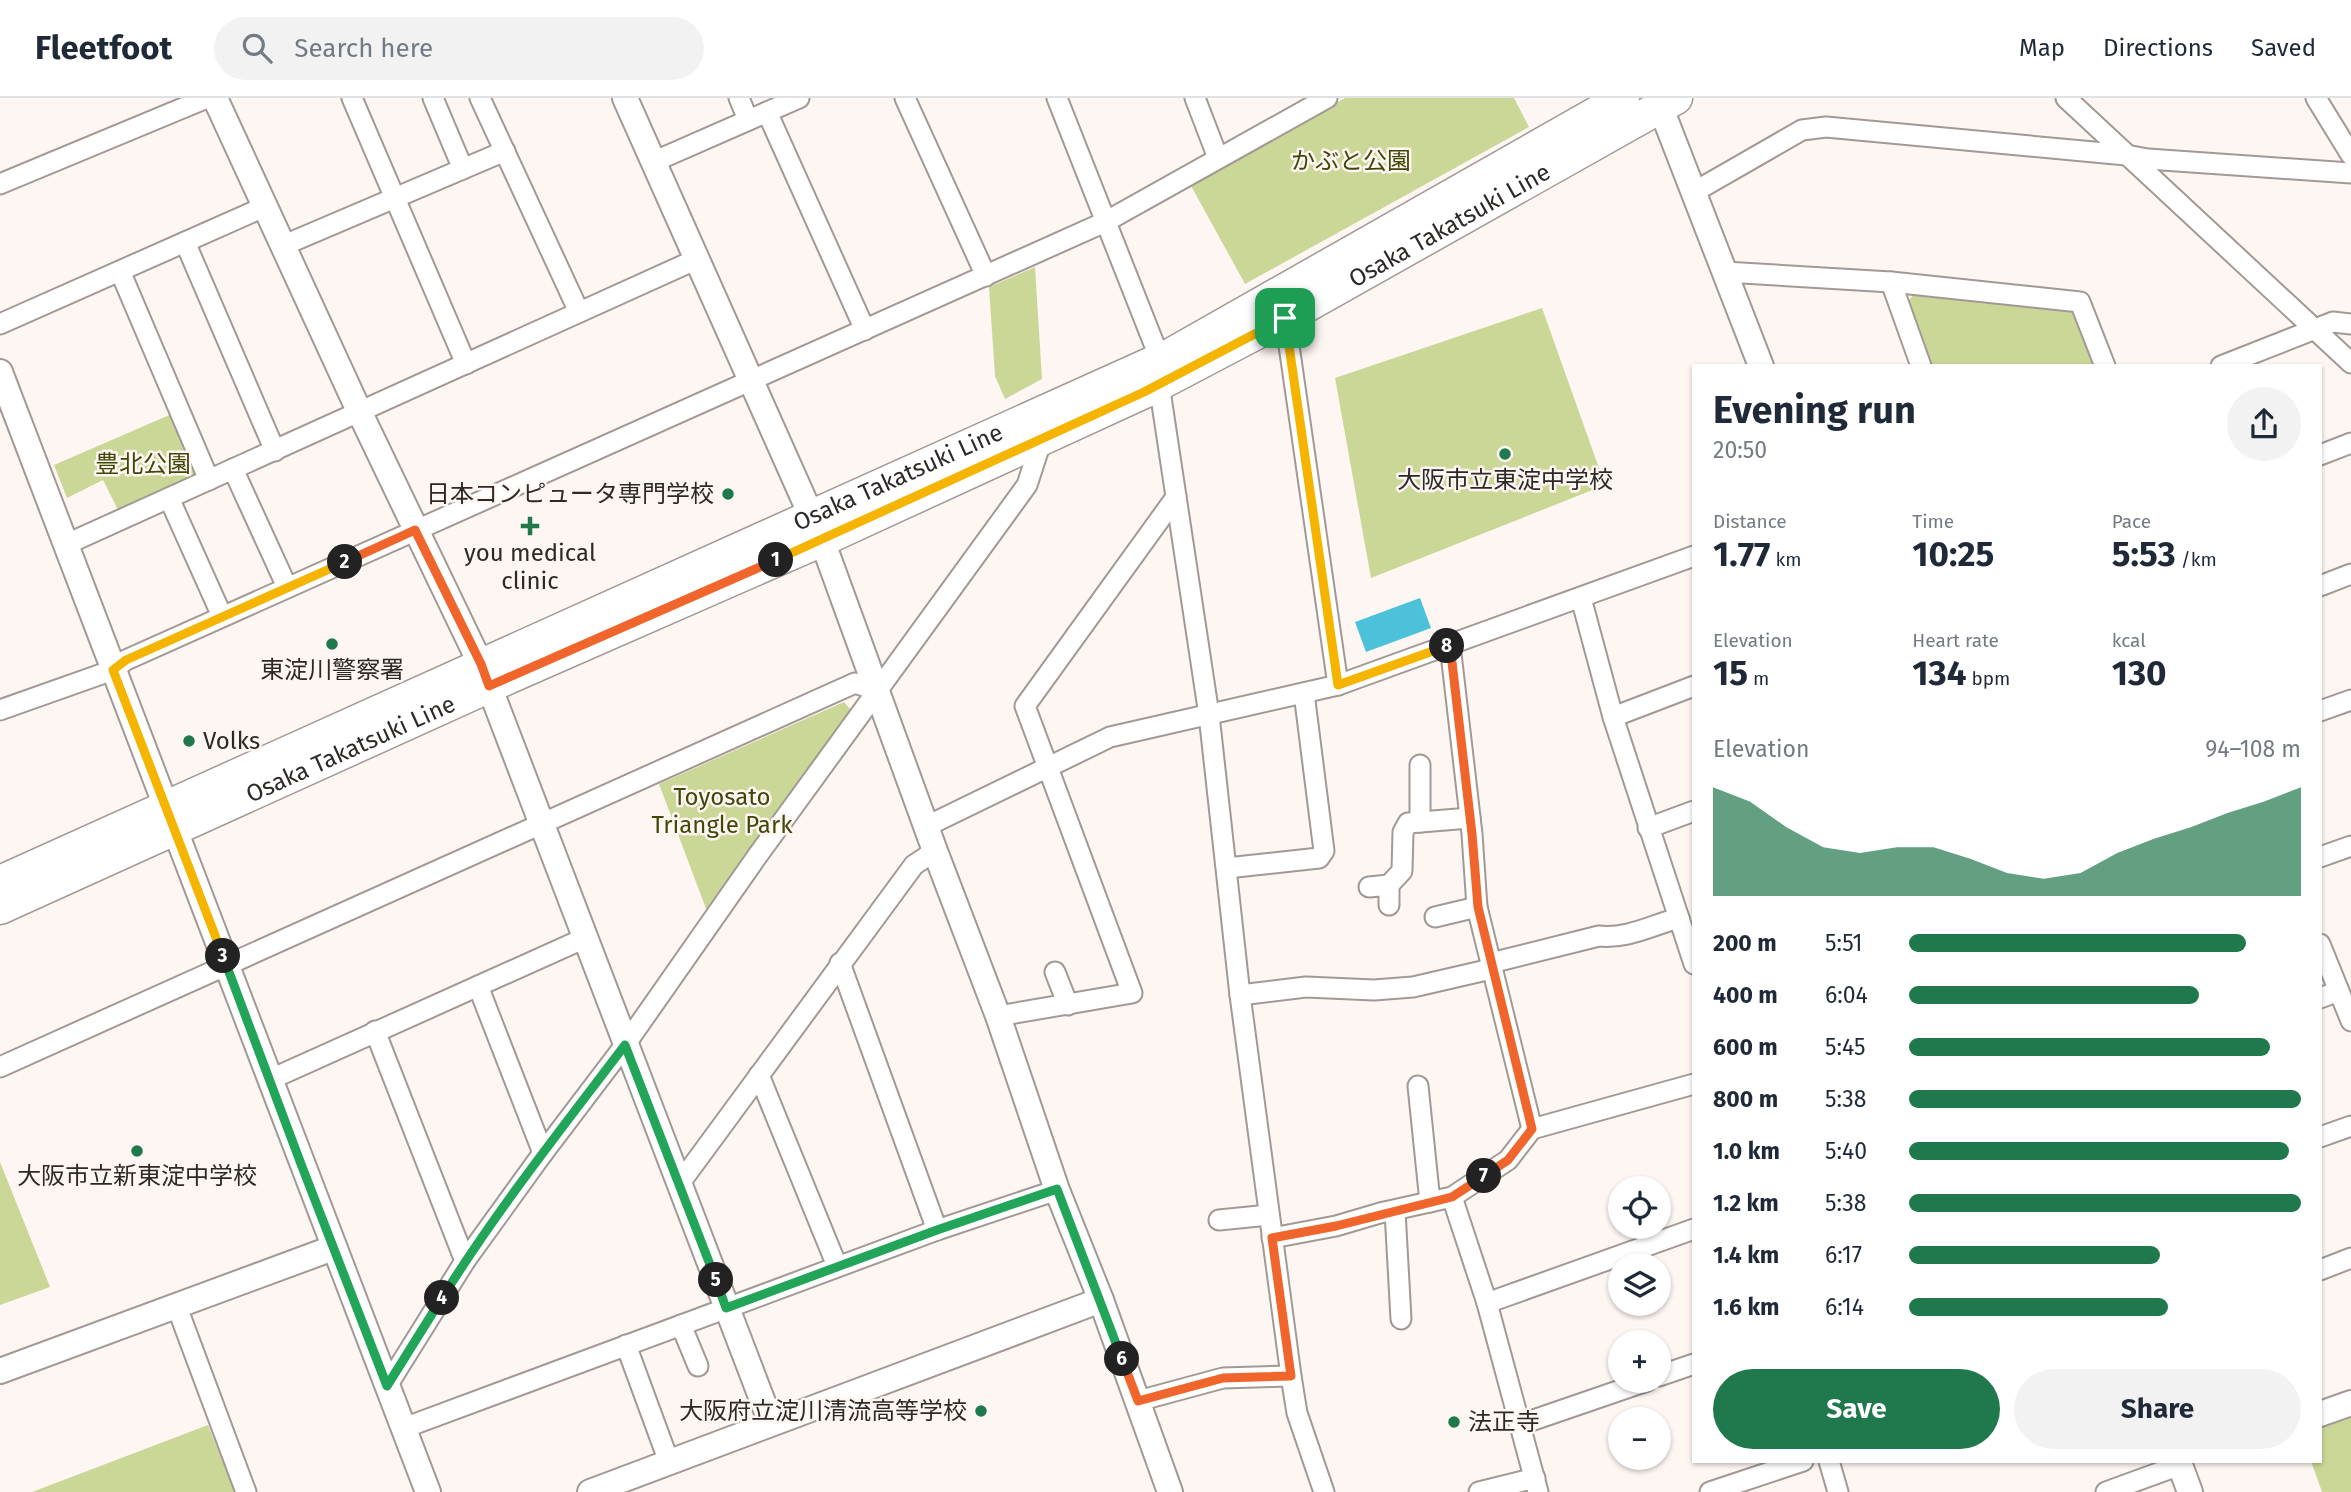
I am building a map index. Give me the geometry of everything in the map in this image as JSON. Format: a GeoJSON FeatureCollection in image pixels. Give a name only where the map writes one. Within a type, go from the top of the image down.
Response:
{"type":"FeatureCollection","features":[{"type":"Feature","properties":{"kind":"main road","name":"Osaka Takatsuki Line"},"geometry":{"type":"LineString","coordinates":[[816,528],[1042,439],[1159,371],[1172,354],[1623,98]]}},
{"type":"Feature","properties":{"kind":"main road","name":"Osaka Takatsuki Line"},"geometry":{"type":"LineString","coordinates":[[0,908],[170,819],[1159,371],[1285,318],[1665,101]]}},
{"type":"Feature","properties":{"kind":"main road","name":"Osaka Takatsuki Line"},"geometry":{"type":"LineString","coordinates":[[0,882],[170,819]]}},
{"type":"Feature","properties":{"kind":"street"},"geometry":{"type":"LineString","coordinates":[[0,184],[207,98]]}},
{"type":"Feature","properties":{"kind":"street"},"geometry":{"type":"LineString","coordinates":[[215,98],[360,413],[485,675],[771,1423]]}},
{"type":"Feature","properties":{"kind":"street"},"geometry":{"type":"LineString","coordinates":[[352,98],[466,364]]}},
{"type":"Feature","properties":{"kind":"street"},"geometry":{"type":"LineString","coordinates":[[433,98],[463,169]]}},
{"type":"Feature","properties":{"kind":"street"},"geometry":{"type":"LineString","coordinates":[[480,98],[579,312]]}},
{"type":"Feature","properties":{"kind":"street"},"geometry":{"type":"LineString","coordinates":[[625,98],[816,528],[998,1016],[1057,1189],[1101,1300],[1170,1492]]}},
{"type":"Feature","properties":{"kind":"street"},"geometry":{"type":"LineString","coordinates":[[739,98],[748,120]]}},
{"type":"Feature","properties":{"kind":"street"},"geometry":{"type":"LineString","coordinates":[[653,162],[799,98]]}},
{"type":"Feature","properties":{"kind":"street"},"geometry":{"type":"LineString","coordinates":[[905,98],[986,276]]}},
{"type":"Feature","properties":{"kind":"street"},"geometry":{"type":"LineString","coordinates":[[1057,98],[1159,371],[1209,715],[1240,995],[1291,1376],[1297,1413],[1324,1492]]}},
{"type":"Feature","properties":{"kind":"street"},"geometry":{"type":"LineString","coordinates":[[1195,98],[1218,158]]}},
{"type":"Feature","properties":{"kind":"street"},"geometry":{"type":"LineString","coordinates":[[0,710],[113,670],[126,660],[222,616],[1105,222],[1327,98]]}},
{"type":"Feature","properties":{"kind":"street"},"geometry":{"type":"LineString","coordinates":[[2066,98],[2351,363]]}},
{"type":"Feature","properties":{"kind":"street"},"geometry":{"type":"LineString","coordinates":[[2316,98],[2351,155]]}},
{"type":"Feature","properties":{"kind":"street"},"geometry":{"type":"LineString","coordinates":[[1665,101],[1694,192],[1760,364]]}},
{"type":"Feature","properties":{"kind":"street"},"geometry":{"type":"LineString","coordinates":[[767,112],[865,330]]}},
{"type":"Feature","properties":{"kind":"street"},"geometry":{"type":"LineString","coordinates":[[1694,192],[1802,130],[1826,127],[2148,159],[2351,173]]}},
{"type":"Feature","properties":{"kind":"street"},"geometry":{"type":"LineString","coordinates":[[282,246],[505,151]]}},
{"type":"Feature","properties":{"kind":"street"},"geometry":{"type":"LineString","coordinates":[[0,324],[264,207]]}},
{"type":"Feature","properties":{"kind":"street"},"geometry":{"type":"LineString","coordinates":[[185,242],[275,451]]}},
{"type":"Feature","properties":{"kind":"street"},"geometry":{"type":"LineString","coordinates":[[66,544],[697,259]]}},
{"type":"Feature","properties":{"kind":"street"},"geometry":{"type":"LineString","coordinates":[[120,271],[209,480]]}},
{"type":"Feature","properties":{"kind":"street"},"geometry":{"type":"LineString","coordinates":[[1725,272],[1891,282],[2080,303],[2104,364]]}},
{"type":"Feature","properties":{"kind":"street"},"geometry":{"type":"LineString","coordinates":[[1891,282],[1920,364]]}},
{"type":"Feature","properties":{"kind":"street"},"geometry":{"type":"LineString","coordinates":[[1285,318],[1338,685]]}},
{"type":"Feature","properties":{"kind":"street"},"geometry":{"type":"LineString","coordinates":[[2226,364],[2333,322],[2351,324]]}},
{"type":"Feature","properties":{"kind":"street"},"geometry":{"type":"LineString","coordinates":[[0,372],[428,1492]]}},
{"type":"Feature","properties":{"kind":"street"},"geometry":{"type":"LineString","coordinates":[[387,1386],[466,1261],[625,1045],[758,855],[1027,485],[1042,439]]}},
{"type":"Feature","properties":{"kind":"street"},"geometry":{"type":"LineString","coordinates":[[2322,454],[2351,443]]}},
{"type":"Feature","properties":{"kind":"street"},"geometry":{"type":"LineString","coordinates":[[233,469],[287,587]]}},
{"type":"Feature","properties":{"kind":"street"},"geometry":{"type":"LineString","coordinates":[[998,1016],[1132,993],[1025,706],[1176,497]]}},
{"type":"Feature","properties":{"kind":"street"},"geometry":{"type":"LineString","coordinates":[[169,498],[222,616]]}},
{"type":"Feature","properties":{"kind":"street"},"geometry":{"type":"LineString","coordinates":[[927,827],[1110,737],[1338,685],[1692,557]]}},
{"type":"Feature","properties":{"kind":"street"},"geometry":{"type":"LineString","coordinates":[[2322,585],[2351,574]]}},
{"type":"Feature","properties":{"kind":"street"},"geometry":{"type":"LineString","coordinates":[[1581,598],[1613,717],[1648,828],[1679,918],[1690,940]]}},
{"type":"Feature","properties":{"kind":"street"},"geometry":{"type":"LineString","coordinates":[[1450,645],[1471,818],[1478,907],[1532,1129]]}},
{"type":"Feature","properties":{"kind":"street"},"geometry":{"type":"LineString","coordinates":[[0,1067],[855,683],[878,691]]}},
{"type":"Feature","properties":{"kind":"street"},"geometry":{"type":"LineString","coordinates":[[1613,717],[1692,687]]}},
{"type":"Feature","properties":{"kind":"street"},"geometry":{"type":"LineString","coordinates":[[1227,868],[1319,858],[1324,851],[1304,693]]}},
{"type":"Feature","properties":{"kind":"street"},"geometry":{"type":"LineString","coordinates":[[2322,710],[2351,700]]}},
{"type":"Feature","properties":{"kind":"street"},"geometry":{"type":"LineString","coordinates":[[1420,765],[1420,822]]}},
{"type":"Feature","properties":{"kind":"street"},"geometry":{"type":"LineString","coordinates":[[1648,828],[1692,812]]}},
{"type":"Feature","properties":{"kind":"street"},"geometry":{"type":"LineString","coordinates":[[1369,887],[1389,885],[1402,871],[1403,832],[1408,823],[1471,818]]}},
{"type":"Feature","properties":{"kind":"street"},"geometry":{"type":"LineString","coordinates":[[2322,855],[2351,846]]}},
{"type":"Feature","properties":{"kind":"street"},"geometry":{"type":"LineString","coordinates":[[680,1183],[915,865],[935,851]]}},
{"type":"Feature","properties":{"kind":"street"},"geometry":{"type":"LineString","coordinates":[[1389,885],[1389,905]]}},
{"type":"Feature","properties":{"kind":"street"},"geometry":{"type":"LineString","coordinates":[[1436,917],[1478,907]]}},
{"type":"Feature","properties":{"kind":"street"},"geometry":{"type":"LineString","coordinates":[[1240,995],[1306,988],[1374,990],[1413,987],[1491,968],[1495,962],[1599,936],[1610,937],[1648,930],[1653,925],[1679,918]]}},
{"type":"Feature","properties":{"kind":"street"},"geometry":{"type":"LineString","coordinates":[[269,1080],[585,939]]}},
{"type":"Feature","properties":{"kind":"street"},"geometry":{"type":"LineString","coordinates":[[2322,954],[2330,995],[2351,1021]]}},
{"type":"Feature","properties":{"kind":"street"},"geometry":{"type":"LineString","coordinates":[[840,963],[937,1230]]}},
{"type":"Feature","properties":{"kind":"street"},"geometry":{"type":"LineString","coordinates":[[1055,972],[1068,1005]]}},
{"type":"Feature","properties":{"kind":"street"},"geometry":{"type":"LineString","coordinates":[[478,986],[543,1153]]}},
{"type":"Feature","properties":{"kind":"street"},"geometry":{"type":"LineString","coordinates":[[376,1031],[466,1261]]}},
{"type":"Feature","properties":{"kind":"street"},"geometry":{"type":"LineString","coordinates":[[759,1075],[837,1266]]}},
{"type":"Feature","properties":{"kind":"street"},"geometry":{"type":"LineString","coordinates":[[1272,1238],[1336,1226],[1452,1197],[1508,1160],[1532,1129],[1692,1085]]}},
{"type":"Feature","properties":{"kind":"street"},"geometry":{"type":"LineString","coordinates":[[1418,1086],[1430,1202]]}},
{"type":"Feature","properties":{"kind":"street"},"geometry":{"type":"LineString","coordinates":[[2322,1136],[2351,1126]]}},
{"type":"Feature","properties":{"kind":"street"},"geometry":{"type":"LineString","coordinates":[[404,1428],[837,1266],[1057,1189]]}},
{"type":"Feature","properties":{"kind":"street"},"geometry":{"type":"LineString","coordinates":[[1452,1197],[1487,1303],[1536,1485],[1479,1492]]}},
{"type":"Feature","properties":{"kind":"street"},"geometry":{"type":"LineString","coordinates":[[1395,1212],[1401,1319]]}},
{"type":"Feature","properties":{"kind":"street"},"geometry":{"type":"LineString","coordinates":[[1219,1220],[1269,1215]]}},
{"type":"Feature","properties":{"kind":"street"},"geometry":{"type":"LineString","coordinates":[[1487,1303],[1692,1230]]}},
{"type":"Feature","properties":{"kind":"street"},"geometry":{"type":"LineString","coordinates":[[0,1371],[333,1248]]}},
{"type":"Feature","properties":{"kind":"street"},"geometry":{"type":"LineString","coordinates":[[2322,1269],[2351,1258]]}},
{"type":"Feature","properties":{"kind":"street"},"geometry":{"type":"LineString","coordinates":[[590,1492],[1101,1300]]}},
{"type":"Feature","properties":{"kind":"street"},"geometry":{"type":"LineString","coordinates":[[177,1307],[246,1492]]}},
{"type":"Feature","properties":{"kind":"street"},"geometry":{"type":"LineString","coordinates":[[681,1325],[698,1366]]}},
{"type":"Feature","properties":{"kind":"street"},"geometry":{"type":"LineString","coordinates":[[626,1345],[669,1462]]}},
{"type":"Feature","properties":{"kind":"street"},"geometry":{"type":"LineString","coordinates":[[1671,1373],[1692,1365]]}},
{"type":"Feature","properties":{"kind":"street"},"geometry":{"type":"LineString","coordinates":[[1138,1401],[1223,1378],[1291,1376]]}},
{"type":"Feature","properties":{"kind":"street"},"geometry":{"type":"LineString","coordinates":[[1520,1425],[1612,1393]]}},
{"type":"Feature","properties":{"kind":"street"},"geometry":{"type":"LineString","coordinates":[[2322,1413],[2351,1403]]}},
{"type":"Feature","properties":{"kind":"street"},"geometry":{"type":"LineString","coordinates":[[1710,1492],[1797,1463]]}},
{"type":"Feature","properties":{"kind":"street"},"geometry":{"type":"LineString","coordinates":[[1830,1463],[1838,1492]]}},
{"type":"Feature","properties":{"kind":"street"},"geometry":{"type":"LineString","coordinates":[[2106,1492],[2184,1463],[2190,1492]]}},
{"type":"Feature","properties":{"kind":"green space","name":"かぶと公園"},"geometry":{"type":"Polygon","coordinates":[[[1345,98],[1514,98],[1529,127],[1245,284],[1190,184],[1345,98]]]}},
{"type":"Feature","properties":{"kind":"green space"},"geometry":{"type":"Polygon","coordinates":[[[1035,267],[1042,379],[1005,399],[995,376],[989,287],[1035,267]]]}},
{"type":"Feature","properties":{"kind":"green space"},"geometry":{"type":"Polygon","coordinates":[[[1913,295],[2064,306],[2076,314],[2095,364],[1929,364],[1906,304],[1913,295]]]}},
{"type":"Feature","properties":{"kind":"green space"},"geometry":{"type":"Polygon","coordinates":[[[1542,308],[1605,485],[1371,578],[1335,378],[1542,308]]]}},
{"type":"Feature","properties":{"kind":"green space","name":"豊北公園"},"geometry":{"type":"Polygon","coordinates":[[[174,413],[198,470],[194,478],[119,512],[103,480],[67,498],[54,465],[174,413]]]}},
{"type":"Feature","properties":{"kind":"green space","name":"Toyosato Triangle Park"},"geometry":{"type":"Polygon","coordinates":[[[844,702],[853,712],[708,914],[659,784],[844,702]]]}},
{"type":"Feature","properties":{"kind":"green space"},"geometry":{"type":"Polygon","coordinates":[[[0,1162],[50,1287],[0,1305],[0,1162]]]}},
{"type":"Feature","properties":{"kind":"green space"},"geometry":{"type":"Polygon","coordinates":[[[2351,1415],[2351,1492],[2322,1492],[2312,1463],[2322,1463],[2322,1426],[2351,1415]]]}},
{"type":"Feature","properties":{"kind":"green space"},"geometry":{"type":"Polygon","coordinates":[[[208,1425],[235,1492],[32,1492],[208,1425]]]}},
{"type":"Feature","properties":{"kind":"water"},"geometry":{"type":"Polygon","coordinates":[[[1420,598],[1431,628],[1366,652],[1355,622],[1420,598]]]}},
{"type":"Feature","properties":{"kind":"place","name":"大阪市立東淀中学校"},"geometry":{"type":"Point","coordinates":[1505,454]}},
{"type":"Feature","properties":{"kind":"place","name":"日本コンピュータ専門学校"},"geometry":{"type":"Point","coordinates":[728,494]}},
{"type":"Feature","properties":{"kind":"place","name":"you medical clinic"},"geometry":{"type":"Point","coordinates":[530,526]}},
{"type":"Feature","properties":{"kind":"place","name":"東淀川警察署"},"geometry":{"type":"Point","coordinates":[332,644]}},
{"type":"Feature","properties":{"kind":"place","name":"Volks"},"geometry":{"type":"Point","coordinates":[189,741]}},
{"type":"Feature","properties":{"kind":"place","name":"大阪市立新東淀中学校"},"geometry":{"type":"Point","coordinates":[137,1151]}},
{"type":"Feature","properties":{"kind":"place","name":"大阪府立淀川清流高等学校"},"geometry":{"type":"Point","coordinates":[981,1411]}},
{"type":"Feature","properties":{"kind":"place","name":"法正寺"},"geometry":{"type":"Point","coordinates":[1454,1422]}},
{"type":"Feature","properties":{"kind":"route"},"geometry":{"type":"LineString","coordinates":[[1285,318],[1338,685],[1450,645],[1478,907],[1532,1129],[1508,1160],[1452,1197],[1336,1226],[1272,1238],[1291,1376],[1223,1378],[1138,1401],[1057,1189],[726,1308],[625,1045],[547,1147],[466,1261],[387,1386],[113,670],[126,660],[415,530],[481,664],[489,686],[822,540],[1144,392],[1285,318]]}}]}
